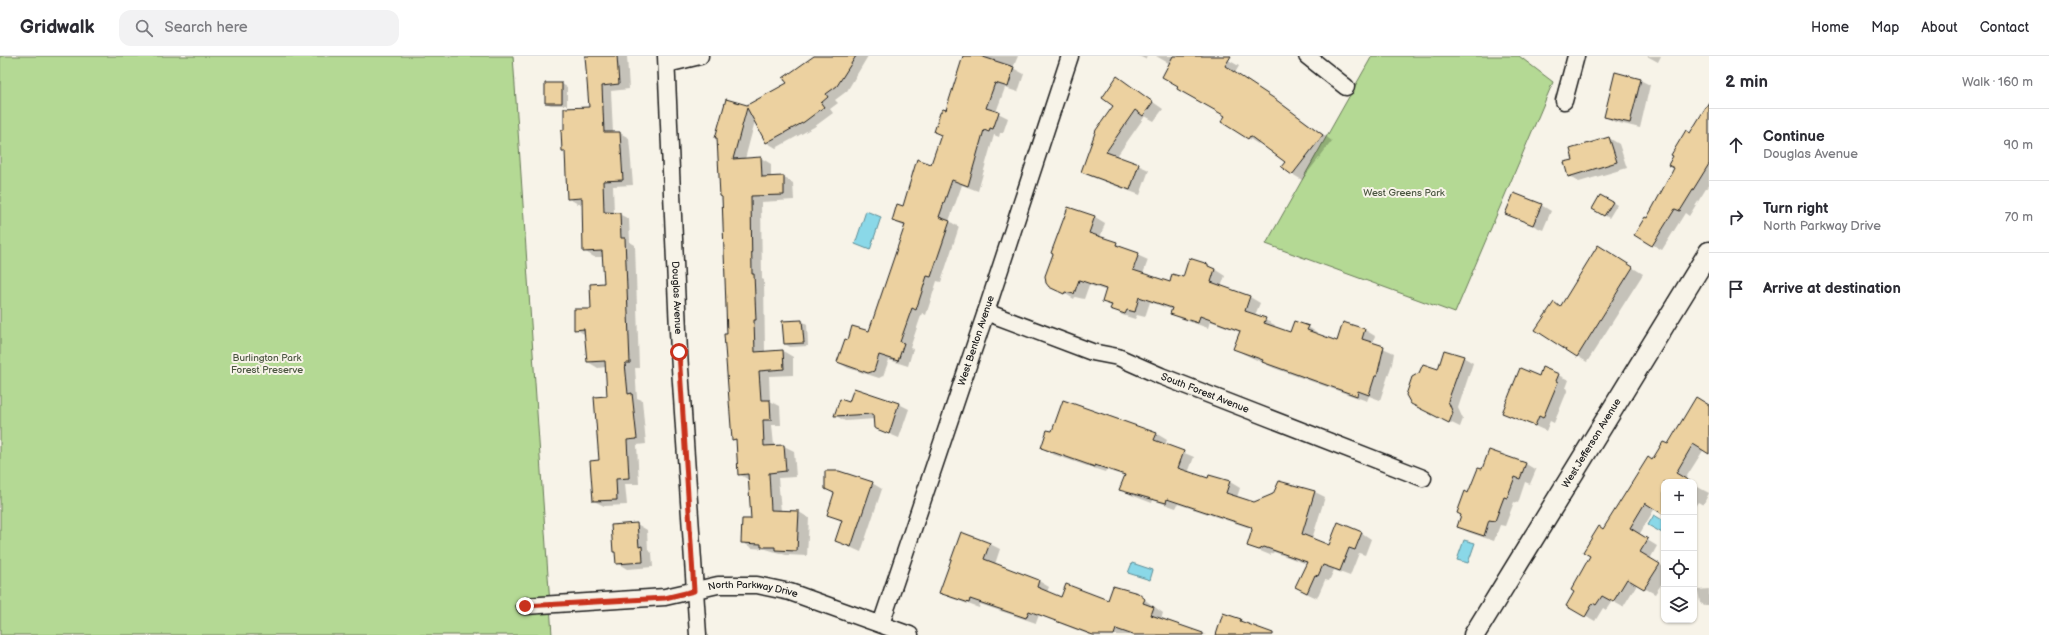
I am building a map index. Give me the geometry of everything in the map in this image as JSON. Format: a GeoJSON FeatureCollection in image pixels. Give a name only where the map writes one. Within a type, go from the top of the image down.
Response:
{"type":"FeatureCollection","features":[{"type":"Feature","properties":{"kind":"street"},"geometry":{"type":"LineString","coordinates":[[667,60],[700,56]]}},
{"type":"Feature","properties":{"kind":"street","name":"West Benton Avenue"},"geometry":{"type":"LineString","coordinates":[[881,624],[1070,56]]}},
{"type":"Feature","properties":{"kind":"street"},"geometry":{"type":"LineString","coordinates":[[1307,56],[1346,87]]}},
{"type":"Feature","properties":{"kind":"street"},"geometry":{"type":"LineString","coordinates":[[1564,102],[1576,56]]}},
{"type":"Feature","properties":{"kind":"street","name":"Douglas Avenue"},"geometry":{"type":"LineString","coordinates":[[667,60],[679,352],[698,635]]}},
{"type":"Feature","properties":{"kind":"street","name":"West Jefferson Avenue"},"geometry":{"type":"LineString","coordinates":[[1474,635],[1709,252]]}},
{"type":"Feature","properties":{"kind":"street","name":"South Forest Avenue"},"geometry":{"type":"LineString","coordinates":[[986,312],[1092,352],[1118,357],[1423,478]]}},
{"type":"Feature","properties":{"kind":"street","name":"North Parkway Drive"},"geometry":{"type":"LineString","coordinates":[[525,606],[665,598],[718,585],[757,585],[790,592],[910,635]]}},
{"type":"Feature","properties":{"kind":"green space","name":"Burlington Park Forest Preserve"},"geometry":{"type":"Polygon","coordinates":[[[0,56],[513,56],[552,635],[0,635],[0,56]]]}},
{"type":"Feature","properties":{"kind":"green space","name":"West Greens Park"},"geometry":{"type":"Polygon","coordinates":[[[1372,56],[1519,56],[1553,82],[1455,313],[1266,244],[1372,56]]]}},
{"type":"Feature","properties":{"kind":"water"},"geometry":{"type":"Polygon","coordinates":[[[866,211],[881,217],[870,250],[855,244],[866,211]]]}},
{"type":"Feature","properties":{"kind":"water"},"geometry":{"type":"Polygon","coordinates":[[[1654,515],[1661,519],[1661,532],[1648,525],[1654,515]]]}},
{"type":"Feature","properties":{"kind":"water"},"geometry":{"type":"Polygon","coordinates":[[[1464,540],[1475,543],[1468,563],[1457,560],[1464,540]]]}},
{"type":"Feature","properties":{"kind":"water"},"geometry":{"type":"Polygon","coordinates":[[[1132,563],[1153,570],[1150,580],[1128,573],[1132,563]]]}},
{"type":"Feature","properties":{"kind":"building"},"geometry":{"type":"Polygon","coordinates":[[[585,56],[617,56],[619,84],[602,86],[604,132],[620,132],[623,180],[603,181],[604,212],[620,213],[621,238],[625,238],[630,363],[625,363],[628,394],[632,393],[637,439],[627,440],[629,478],[616,479],[617,500],[593,501],[590,461],[599,460],[594,397],[607,396],[605,361],[587,362],[584,329],[574,330],[574,309],[591,309],[590,284],[604,283],[602,251],[583,252],[582,198],[567,199],[565,151],[562,151],[561,130],[564,130],[564,108],[589,107],[585,56]]]}},
{"type":"Feature","properties":{"kind":"building"},"geometry":{"type":"Polygon","coordinates":[[[814,56],[856,56],[837,86],[826,94],[828,97],[821,103],[824,107],[804,122],[766,143],[747,108],[733,159],[761,157],[762,177],[784,176],[784,195],[751,196],[752,274],[754,274],[756,320],[754,320],[755,352],[783,350],[784,369],[759,371],[761,400],[770,400],[771,420],[763,420],[764,446],[784,445],[786,471],[769,473],[771,510],[799,511],[797,551],[775,550],[775,547],[761,547],[761,544],[741,543],[742,519],[751,519],[748,474],[738,475],[736,439],[732,440],[724,334],[727,334],[722,197],[720,196],[717,138],[715,138],[726,99],[747,105],[787,83],[783,78],[814,56]]]}},
{"type":"Feature","properties":{"kind":"building"},"geometry":{"type":"Polygon","coordinates":[[[963,56],[980,56],[1014,67],[1008,87],[995,83],[986,108],[999,112],[993,129],[990,128],[989,132],[984,130],[968,186],[952,180],[939,217],[950,221],[931,277],[927,276],[916,310],[912,308],[900,342],[904,343],[898,361],[879,355],[874,371],[868,373],[837,362],[845,339],[848,340],[852,326],[869,331],[905,225],[892,221],[897,204],[903,206],[917,159],[931,164],[941,135],[934,132],[940,113],[943,109],[946,110],[963,56]]]}},
{"type":"Feature","properties":{"kind":"building"},"geometry":{"type":"Polygon","coordinates":[[[1173,56],[1231,56],[1225,66],[1275,99],[1323,135],[1292,175],[1281,167],[1285,162],[1250,136],[1248,139],[1221,122],[1225,116],[1177,89],[1178,86],[1162,77],[1173,56]]]}},
{"type":"Feature","properties":{"kind":"building"},"geometry":{"type":"Polygon","coordinates":[[[1615,72],[1641,79],[1630,123],[1604,117],[1615,72]]]}},
{"type":"Feature","properties":{"kind":"building"},"geometry":{"type":"Polygon","coordinates":[[[1117,76],[1153,102],[1143,116],[1135,110],[1106,152],[1139,164],[1130,190],[1081,172],[1096,130],[1113,106],[1102,98],[1117,76]]]}},
{"type":"Feature","properties":{"kind":"building"},"geometry":{"type":"Polygon","coordinates":[[[545,83],[562,83],[562,103],[545,103],[545,83]]]}},
{"type":"Feature","properties":{"kind":"building"},"geometry":{"type":"Polygon","coordinates":[[[1709,102],[1709,164],[1680,211],[1675,209],[1652,246],[1634,235],[1645,217],[1647,218],[1674,168],[1668,165],[1673,156],[1671,155],[1686,130],[1690,133],[1709,102]]]}},
{"type":"Feature","properties":{"kind":"building"},"geometry":{"type":"Polygon","coordinates":[[[1609,137],[1617,162],[1568,177],[1564,162],[1573,160],[1570,149],[1609,137]]]}},
{"type":"Feature","properties":{"kind":"building"},"geometry":{"type":"Polygon","coordinates":[[[1514,193],[1542,204],[1533,225],[1505,214],[1514,193]]]}},
{"type":"Feature","properties":{"kind":"building"},"geometry":{"type":"Polygon","coordinates":[[[1600,195],[1613,202],[1604,216],[1592,209],[1600,195]]]}},
{"type":"Feature","properties":{"kind":"building"},"geometry":{"type":"Polygon","coordinates":[[[1068,207],[1095,216],[1089,233],[1117,242],[1116,245],[1139,253],[1133,270],[1170,282],[1172,274],[1183,277],[1189,258],[1208,264],[1208,266],[1215,269],[1211,282],[1250,296],[1245,311],[1266,318],[1264,323],[1290,332],[1294,321],[1309,326],[1307,330],[1337,341],[1343,322],[1365,329],[1362,339],[1384,346],[1377,376],[1375,376],[1369,395],[1358,391],[1357,396],[1262,362],[1263,360],[1233,349],[1240,331],[1200,316],[1198,323],[1170,314],[1172,308],[1139,297],[1135,312],[1127,310],[1125,314],[1110,309],[1112,305],[1102,302],[1106,289],[1079,280],[1074,294],[1065,292],[1064,294],[1049,287],[1046,283],[1045,276],[1053,254],[1051,253],[1068,207]]]}},
{"type":"Feature","properties":{"kind":"building"},"geometry":{"type":"Polygon","coordinates":[[[1598,245],[1633,267],[1577,357],[1535,330],[1554,302],[1560,307],[1598,245]]]}},
{"type":"Feature","properties":{"kind":"building"},"geometry":{"type":"Polygon","coordinates":[[[802,320],[804,343],[784,344],[782,321],[802,320]]]}},
{"type":"Feature","properties":{"kind":"building"},"geometry":{"type":"Polygon","coordinates":[[[1444,350],[1464,356],[1448,401],[1453,413],[1449,423],[1411,404],[1406,395],[1412,377],[1419,373],[1423,364],[1438,369],[1444,350]]]}},
{"type":"Feature","properties":{"kind":"building"},"geometry":{"type":"Polygon","coordinates":[[[1542,367],[1559,374],[1556,381],[1558,382],[1543,418],[1539,416],[1535,426],[1502,413],[1520,368],[1539,376],[1542,367]]]}},
{"type":"Feature","properties":{"kind":"building"},"geometry":{"type":"Polygon","coordinates":[[[854,388],[899,403],[889,434],[874,428],[873,414],[834,416],[840,399],[849,402],[854,388]]]}},
{"type":"Feature","properties":{"kind":"building"},"geometry":{"type":"Polygon","coordinates":[[[1696,397],[1709,405],[1709,454],[1693,444],[1676,473],[1686,479],[1661,479],[1661,513],[1645,503],[1630,528],[1648,539],[1640,552],[1660,564],[1644,589],[1627,579],[1613,602],[1602,596],[1596,605],[1593,603],[1585,617],[1566,606],[1574,592],[1571,590],[1590,556],[1583,552],[1599,526],[1603,529],[1648,457],[1652,460],[1663,442],[1668,444],[1696,397]]]}},
{"type":"Feature","properties":{"kind":"building"},"geometry":{"type":"Polygon","coordinates":[[[1063,400],[1157,433],[1154,440],[1184,451],[1178,468],[1208,478],[1209,475],[1230,481],[1226,493],[1254,502],[1273,494],[1279,481],[1315,491],[1302,534],[1329,545],[1338,522],[1362,532],[1355,550],[1349,548],[1340,571],[1323,565],[1318,576],[1315,575],[1307,593],[1295,587],[1307,562],[1264,547],[1259,550],[1247,546],[1252,530],[1251,527],[1167,499],[1166,503],[1119,490],[1125,475],[1095,465],[1095,467],[1041,448],[1047,430],[1052,431],[1063,400]]]}},
{"type":"Feature","properties":{"kind":"building"},"geometry":{"type":"Polygon","coordinates":[[[1489,450],[1526,463],[1520,479],[1515,477],[1507,498],[1504,497],[1495,521],[1489,520],[1484,536],[1457,527],[1461,515],[1457,513],[1465,491],[1468,493],[1478,468],[1482,469],[1489,450]]]}},
{"type":"Feature","properties":{"kind":"building"},"geometry":{"type":"Polygon","coordinates":[[[825,471],[839,471],[873,482],[851,547],[835,541],[842,520],[827,515],[834,493],[825,489],[825,471]]]}},
{"type":"Feature","properties":{"kind":"building"},"geometry":{"type":"Polygon","coordinates":[[[637,523],[639,547],[642,546],[643,562],[616,564],[615,552],[613,552],[611,525],[637,523]]]}},
{"type":"Feature","properties":{"kind":"building"},"geometry":{"type":"Polygon","coordinates":[[[961,532],[990,543],[984,559],[1039,580],[1037,587],[1061,597],[1066,584],[1108,600],[1113,586],[1138,593],[1145,599],[1143,603],[1154,607],[1151,615],[1203,633],[1203,635],[1133,635],[1116,629],[1114,635],[1093,635],[1029,611],[1026,618],[970,599],[969,603],[939,593],[961,532]]]}},
{"type":"Feature","properties":{"kind":"building"},"geometry":{"type":"Polygon","coordinates":[[[1223,613],[1273,633],[1273,635],[1216,635],[1223,613]]]}},
{"type":"Feature","properties":{"kind":"route"},"geometry":{"type":"LineString","coordinates":[[525,606],[665,598],[694,591],[679,352]]}}]}
